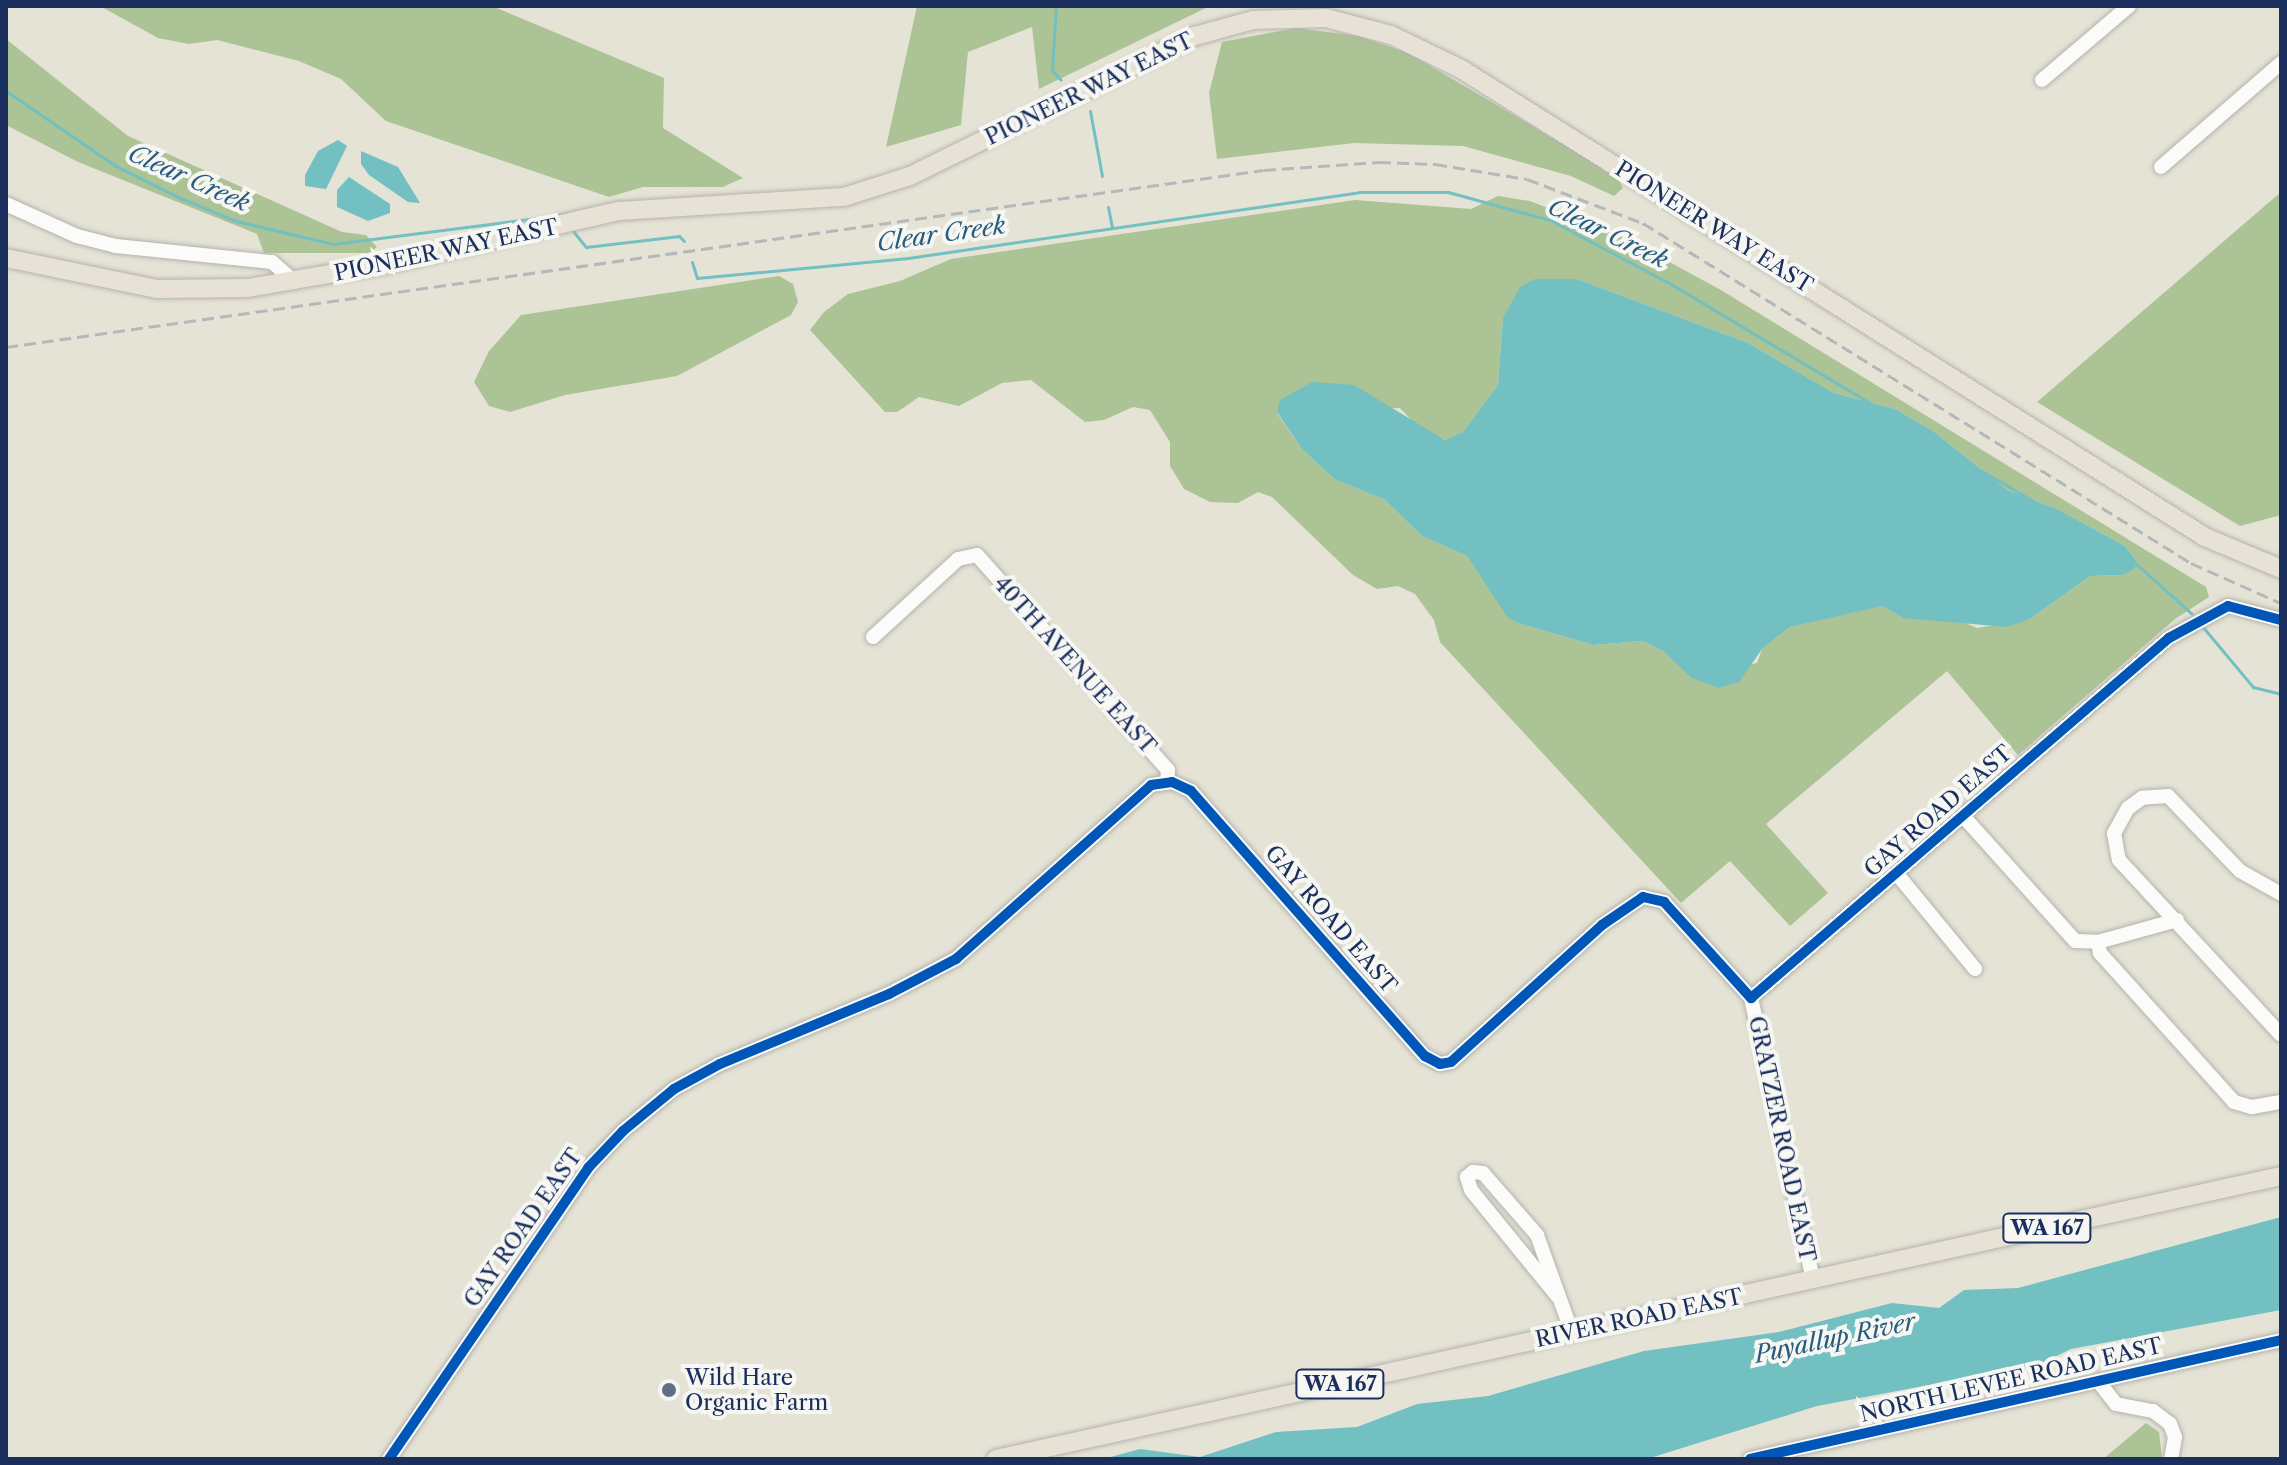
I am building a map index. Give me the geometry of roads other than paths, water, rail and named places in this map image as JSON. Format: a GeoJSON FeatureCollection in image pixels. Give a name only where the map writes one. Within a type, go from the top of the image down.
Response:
{"type":"FeatureCollection","features":[{"type":"Feature","properties":{"kind":"main road","name":"PIONEER WAY EAST"},"geometry":{"type":"LineString","coordinates":[[6,258],[157,289],[295,282],[619,211],[844,197],[910,176],[1195,36],[1253,20],[1326,18],[1391,35],[1461,69],[2205,537],[2281,569]]}},
{"type":"Feature","properties":{"kind":"main road","name":"RIVER ROAD EAST"},"geometry":{"type":"LineString","coordinates":[[996,1459],[2281,1176]]}},
{"type":"Feature","properties":{"kind":"street"},"geometry":{"type":"LineString","coordinates":[[2042,80],[2129,6]]}},
{"type":"Feature","properties":{"kind":"street"},"geometry":{"type":"LineString","coordinates":[[2161,167],[2281,63]]}},
{"type":"Feature","properties":{"kind":"street"},"geometry":{"type":"LineString","coordinates":[[6,204],[77,236],[116,246],[272,262],[295,282]]}},
{"type":"Feature","properties":{"kind":"street","name":"40TH AVENUE EAST"},"geometry":{"type":"LineString","coordinates":[[873,637],[958,559],[972,554],[1168,770],[1167,782]]}},
{"type":"Feature","properties":{"kind":"street","name":"GAY ROAD EAST"},"geometry":{"type":"LineString","coordinates":[[389,1459],[588,1168],[648,1109],[720,1064],[889,994],[956,959],[1136,795],[1167,782],[1191,791],[1432,1061],[1459,1058],[1602,925],[1643,897],[1664,902],[1751,998],[2187,626],[2228,606],[2281,620]]}},
{"type":"Feature","properties":{"kind":"street"},"geometry":{"type":"LineString","coordinates":[[2281,894],[2240,871],[2168,796],[2151,794],[2128,808],[2114,833],[2115,854],[2160,908],[2177,920],[2281,1035]]}},
{"type":"Feature","properties":{"kind":"street"},"geometry":{"type":"LineString","coordinates":[[1963,816],[2069,936],[2098,942],[2177,920]]}},
{"type":"Feature","properties":{"kind":"street"},"geometry":{"type":"LineString","coordinates":[[1897,874],[1975,969]]}},
{"type":"Feature","properties":{"kind":"street"},"geometry":{"type":"LineString","coordinates":[[2098,942],[2100,953],[2229,1098],[2244,1107],[2281,1102]]}},
{"type":"Feature","properties":{"kind":"street","name":"GRATZER ROAD EAST"},"geometry":{"type":"LineString","coordinates":[[1751,998],[1813,1279]]}},
{"type":"Feature","properties":{"kind":"street"},"geometry":{"type":"LineString","coordinates":[[1559,1298],[1471,1190],[1467,1177],[1473,1172],[1483,1173],[1537,1235],[1572,1333]]}},
{"type":"Feature","properties":{"kind":"street","name":"NORTH LEVEE ROAD EAST"},"geometry":{"type":"LineString","coordinates":[[1750,1459],[2281,1340]]}},
{"type":"Feature","properties":{"kind":"street"},"geometry":{"type":"LineString","coordinates":[[2098,1381],[2116,1404],[2153,1411],[2170,1424],[2175,1437],[2171,1459]]}},
{"type":"Feature","properties":{"kind":"water"},"geometry":{"type":"Polygon","coordinates":[[[338,140],[347,146],[326,189],[305,186],[305,175],[318,151],[338,140]]]}},
{"type":"Feature","properties":{"kind":"water"},"geometry":{"type":"Polygon","coordinates":[[[361,151],[398,167],[420,203],[408,202],[369,175],[361,164],[361,151]]]}},
{"type":"Feature","properties":{"kind":"water"},"geometry":{"type":"Polygon","coordinates":[[[349,177],[390,204],[390,213],[368,221],[337,207],[337,190],[349,177]]]}},
{"type":"Feature","properties":{"kind":"water"},"geometry":{"type":"Polygon","coordinates":[[[1535,279],[1577,279],[1748,343],[1834,393],[1895,409],[1933,431],[2007,490],[2057,509],[2125,546],[2136,560],[2135,568],[2123,575],[2090,576],[2030,619],[2007,627],[1903,618],[1882,606],[1790,627],[1762,649],[1739,682],[1718,688],[1690,677],[1663,651],[1643,641],[1593,645],[1518,623],[1508,618],[1467,556],[1422,536],[1385,500],[1334,479],[1302,449],[1277,412],[1280,400],[1312,382],[1354,385],[1445,440],[1463,432],[1498,385],[1503,318],[1520,287],[1535,279]]]}},
{"type":"Feature","properties":{"kind":"water","name":"Puyallup River"},"geometry":{"type":"Polygon","coordinates":[[[2281,1217],[2281,1310],[2071,1349],[2015,1376],[1929,1385],[1817,1406],[1650,1458],[1103,1459],[1140,1449],[1200,1457],[1276,1432],[1357,1427],[1417,1404],[1488,1396],[1644,1351],[1779,1332],[1892,1303],[1939,1308],[1964,1290],[2018,1288],[2281,1217]]]}},
{"type":"Feature","properties":{"kind":"waterway"},"geometry":{"type":"LineString","coordinates":[[1056,6],[1052,70],[1061,80]]}},
{"type":"Feature","properties":{"kind":"waterway","name":"Clear Creek"},"geometry":{"type":"LineString","coordinates":[[6,91],[116,166],[178,197],[236,221],[333,244],[568,214]]}},
{"type":"Feature","properties":{"kind":"waterway"},"geometry":{"type":"LineString","coordinates":[[1090,111],[1102,176]]}},
{"type":"Feature","properties":{"kind":"waterway","name":"Clear Creek"},"geometry":{"type":"LineString","coordinates":[[692,262],[697,278],[908,258],[1359,192],[1448,192],[1550,220],[1671,284],[1870,403]]}},
{"type":"Feature","properties":{"kind":"waterway"},"geometry":{"type":"LineString","coordinates":[[1108,207],[1112,227]]}},
{"type":"Feature","properties":{"kind":"waterway","name":"Clear Creek"},"geometry":{"type":"LineString","coordinates":[[573,231],[586,247],[679,236],[684,241]]}},
{"type":"Feature","properties":{"kind":"waterway","name":"Clear Creek"},"geometry":{"type":"LineString","coordinates":[[1982,471],[2038,504]]}},
{"type":"Feature","properties":{"kind":"waterway","name":"Clear Creek"},"geometry":{"type":"LineString","coordinates":[[2133,561],[2192,614]]}},
{"type":"Feature","properties":{"kind":"waterway","name":"Clear Creek"},"geometry":{"type":"LineString","coordinates":[[2202,626],[2253,687],[2281,694]]}},
{"type":"Feature","properties":{"kind":"railway"},"geometry":{"type":"LineString","coordinates":[[6,347],[1264,170],[1379,162],[1435,164],[1527,179],[1643,223],[2191,563],[2281,603]]}},
{"type":"Feature","properties":{"kind":"place","name":"Wild Hare Organic Farm"},"geometry":{"type":"Point","coordinates":[669,1390]}}]}
